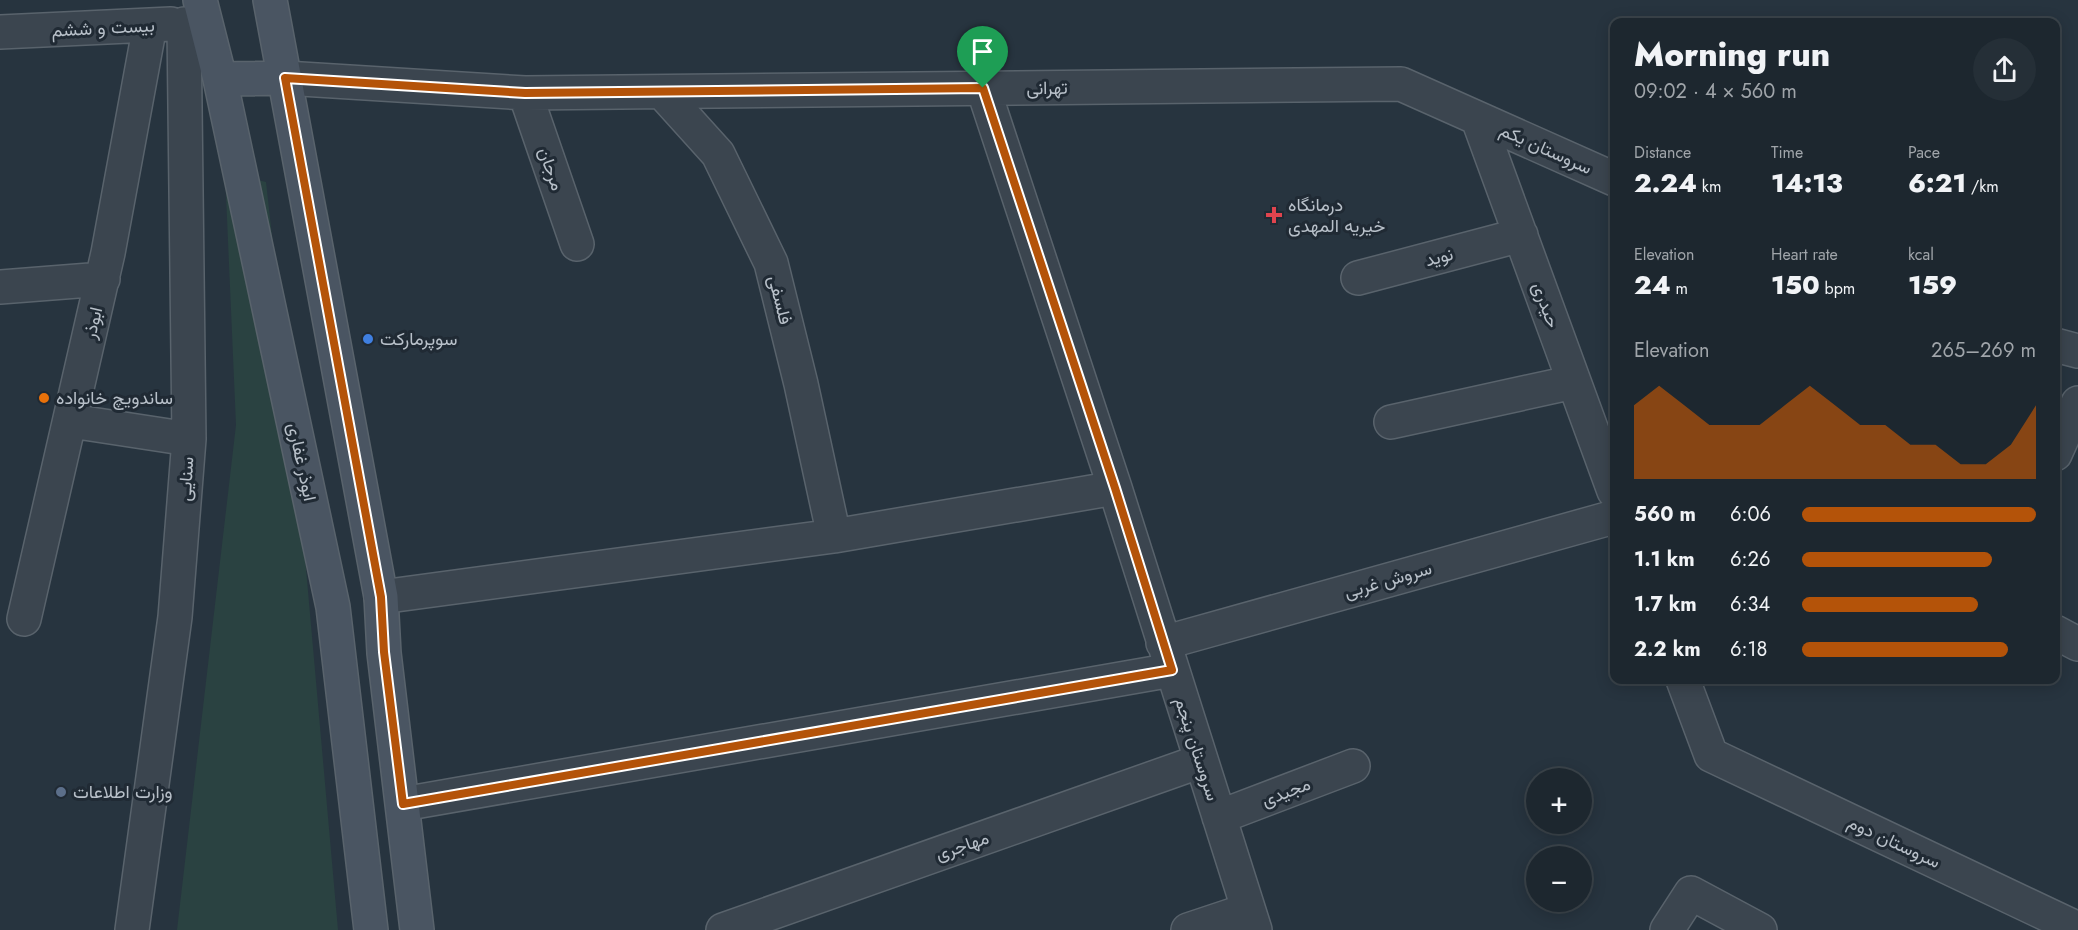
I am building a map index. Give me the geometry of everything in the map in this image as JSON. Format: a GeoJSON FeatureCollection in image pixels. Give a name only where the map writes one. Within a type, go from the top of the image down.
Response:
{"type":"FeatureCollection","features":[{"type":"Feature","properties":{"kind":"main road"},"geometry":{"type":"LineString","coordinates":[[270,0],[381,597],[384,652],[417,930]]}},
{"type":"Feature","properties":{"kind":"main road","name":"ابوذر غفاری"},"geometry":{"type":"LineString","coordinates":[[196,16],[220,80],[333,607],[371,930]]}},
{"type":"Feature","properties":{"kind":"main road"},"geometry":{"type":"LineString","coordinates":[[220,80],[285,78]]}},
{"type":"Feature","properties":{"kind":"street","name":"بیست و ششم"},"geometry":{"type":"LineString","coordinates":[[0,32],[150,25],[196,16]]}},
{"type":"Feature","properties":{"kind":"street","name":"سنایی"},"geometry":{"type":"LineString","coordinates":[[132,930],[175,618],[189,439],[196,16]]}},
{"type":"Feature","properties":{"kind":"street","name":"ابوذر"},"geometry":{"type":"LineString","coordinates":[[24,619],[103,279],[150,25]]}},
{"type":"Feature","properties":{"kind":"street","name":"تهرانی"},"geometry":{"type":"LineString","coordinates":[[285,78],[525,93],[1401,84],[1478,119]]}},
{"type":"Feature","properties":{"kind":"street","name":"سروستان پنجم"},"geometry":{"type":"LineString","coordinates":[[983,88],[1115,488],[1252,920]]}},
{"type":"Feature","properties":{"kind":"street","name":"فلسفی"},"geometry":{"type":"LineString","coordinates":[[662,92],[718,154],[771,263],[801,384],[834,536]]}},
{"type":"Feature","properties":{"kind":"street","name":"مرجان"},"geometry":{"type":"LineString","coordinates":[[525,93],[577,244]]}},
{"type":"Feature","properties":{"kind":"street","name":"سروستان یکم"},"geometry":{"type":"LineString","coordinates":[[1478,119],[1610,177]]}},
{"type":"Feature","properties":{"kind":"street","name":"حیدری"},"geometry":{"type":"LineString","coordinates":[[1478,119],[1574,382],[1603,426],[1610,467]]}},
{"type":"Feature","properties":{"kind":"street","name":"نوید"},"geometry":{"type":"LineString","coordinates":[[1358,278],[1521,236]]}},
{"type":"Feature","properties":{"kind":"street"},"geometry":{"type":"LineString","coordinates":[[0,287],[103,279]]}},
{"type":"Feature","properties":{"kind":"street"},"geometry":{"type":"LineString","coordinates":[[2060,346],[2078,351]]}},
{"type":"Feature","properties":{"kind":"street"},"geometry":{"type":"LineString","coordinates":[[1391,422],[1574,382]]}},
{"type":"Feature","properties":{"kind":"street"},"geometry":{"type":"LineString","coordinates":[[2060,443],[2078,403]]}},
{"type":"Feature","properties":{"kind":"street"},"geometry":{"type":"LineString","coordinates":[[71,421],[189,439]]}},
{"type":"Feature","properties":{"kind":"street"},"geometry":{"type":"LineString","coordinates":[[381,597],[834,536],[1115,488]]}},
{"type":"Feature","properties":{"kind":"street","name":"سروش غربی"},"geometry":{"type":"LineString","coordinates":[[403,804],[1167,656],[1610,518]]}},
{"type":"Feature","properties":{"kind":"street"},"geometry":{"type":"LineString","coordinates":[[2060,635],[2078,644]]}},
{"type":"Feature","properties":{"kind":"street","name":"سروستان دوم"},"geometry":{"type":"LineString","coordinates":[[1684,684],[1711,755],[2078,929]]}},
{"type":"Feature","properties":{"kind":"street","name":"مهاجری"},"geometry":{"type":"LineString","coordinates":[[723,930],[1201,761]]}},
{"type":"Feature","properties":{"kind":"street","name":"مجیدی"},"geometry":{"type":"LineString","coordinates":[[1219,817],[1353,766]]}},
{"type":"Feature","properties":{"kind":"street"},"geometry":{"type":"LineString","coordinates":[[1667,930],[1690,893],[1760,930]]}},
{"type":"Feature","properties":{"kind":"street"},"geometry":{"type":"LineString","coordinates":[[1188,930],[1252,920]]}},
{"type":"Feature","properties":{"kind":"green space"},"geometry":{"type":"Polygon","coordinates":[[[225,172],[266,182],[294,433],[338,930],[177,930],[236,425],[225,172]]]}},
{"type":"Feature","properties":{"kind":"place","name":"درمانگاه خیریه المهدی"},"geometry":{"type":"Point","coordinates":[1274,215]}},
{"type":"Feature","properties":{"kind":"place","name":"سوپرمارکت"},"geometry":{"type":"Point","coordinates":[368,339]}},
{"type":"Feature","properties":{"kind":"place","name":"ساندویچ خانواده"},"geometry":{"type":"Point","coordinates":[44,398]}},
{"type":"Feature","properties":{"kind":"place","name":"وزارت اطلاعات"},"geometry":{"type":"Point","coordinates":[61,792]}},
{"type":"Feature","properties":{"kind":"route"},"geometry":{"type":"LineString","coordinates":[[285,78],[525,93],[983,88],[1115,488],[1172,670],[403,804],[384,652],[381,597],[285,78]]}}]}
